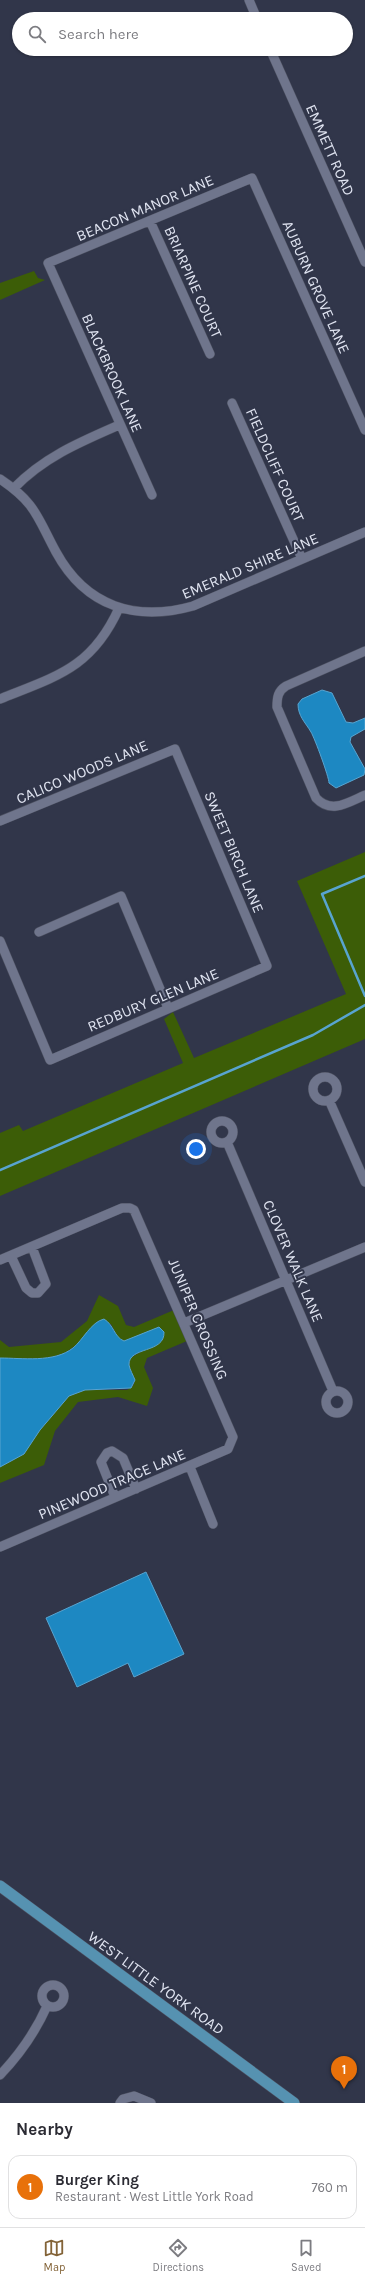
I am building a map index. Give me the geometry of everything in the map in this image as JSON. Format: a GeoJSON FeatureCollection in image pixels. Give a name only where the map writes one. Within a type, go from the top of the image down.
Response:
{"type":"FeatureCollection","features":[{"type":"Feature","properties":{"kind":"main road","name":"WEST LITTLE YORK ROAD"},"geometry":{"type":"LineString","coordinates":[[0,1886],[294,2103]]}},
{"type":"Feature","properties":{"kind":"street"},"geometry":{"type":"LineString","coordinates":[[249,0],[254,12]]}},
{"type":"Feature","properties":{"kind":"street","name":"EMMETT ROAD"},"geometry":{"type":"LineString","coordinates":[[273,56],[365,262]]}},
{"type":"Feature","properties":{"kind":"street","name":"BEACON MANOR LANE"},"geometry":{"type":"LineString","coordinates":[[48,263],[252,178]]}},
{"type":"Feature","properties":{"kind":"street","name":"AUBURN GROVE LANE"},"geometry":{"type":"LineString","coordinates":[[252,178],[365,430]]}},
{"type":"Feature","properties":{"kind":"street","name":"BRIARPINE COURT"},"geometry":{"type":"LineString","coordinates":[[150,221],[210,354]]}},
{"type":"Feature","properties":{"kind":"street","name":"BLACKBROOK LANE"},"geometry":{"type":"LineString","coordinates":[[48,263],[119,425],[152,495]]}},
{"type":"Feature","properties":{"kind":"street","name":"FIELDCLIFF COURT"},"geometry":{"type":"LineString","coordinates":[[232,403],[302,559]]}},
{"type":"Feature","properties":{"kind":"street"},"geometry":{"type":"LineString","coordinates":[[14,488],[29,472],[52,456],[119,425]]}},
{"type":"Feature","properties":{"kind":"street","name":"EMERALD SHIRE LANE"},"geometry":{"type":"LineString","coordinates":[[0,479],[14,488],[41,518],[56,553],[72,576],[89,592],[119,608],[148,614],[174,612],[193,606],[365,532]]}},
{"type":"Feature","properties":{"kind":"street"},"geometry":{"type":"LineString","coordinates":[[0,699],[71,668],[93,650],[110,629],[119,608]]}},
{"type":"Feature","properties":{"kind":"street"},"geometry":{"type":"LineString","coordinates":[[365,652],[286,686],[279,693],[277,707],[316,798],[326,806],[338,807],[365,795]]}},
{"type":"Feature","properties":{"kind":"street","name":"CALICO WOODS LANE"},"geometry":{"type":"LineString","coordinates":[[1,817],[175,749]]}},
{"type":"Feature","properties":{"kind":"street","name":"SWEET BIRCH LANE"},"geometry":{"type":"LineString","coordinates":[[175,749],[267,966]]}},
{"type":"Feature","properties":{"kind":"street"},"geometry":{"type":"LineString","coordinates":[[39,932],[121,896],[168,1008]]}},
{"type":"Feature","properties":{"kind":"street","name":"REDBURY GLEN LANE"},"geometry":{"type":"LineString","coordinates":[[1,947],[50,1060],[267,966]]}},
{"type":"Feature","properties":{"kind":"street"},"geometry":{"type":"LineString","coordinates":[[329,1100],[362,1168],[365,1182]]}},
{"type":"Feature","properties":{"kind":"street","name":"CLOVER WALK LANE"},"geometry":{"type":"LineString","coordinates":[[227,1142],[333,1391]]}},
{"type":"Feature","properties":{"kind":"street","name":"JUNIPER CROSSING"},"geometry":{"type":"LineString","coordinates":[[32,1247],[122,1208],[130,1208],[138,1215],[233,1437],[232,1444]]}},
{"type":"Feature","properties":{"kind":"street"},"geometry":{"type":"LineString","coordinates":[[0,1260],[32,1247],[46,1284],[43,1289],[32,1293],[26,1288],[11,1256]]}},
{"type":"Feature","properties":{"kind":"street"},"geometry":{"type":"LineString","coordinates":[[184,1323],[365,1247]]}},
{"type":"Feature","properties":{"kind":"street","name":"PINEWOOD TRACE LANE"},"geometry":{"type":"LineString","coordinates":[[0,1547],[115,1497],[190,1467],[228,1449],[232,1444]]}},
{"type":"Feature","properties":{"kind":"street"},"geometry":{"type":"LineString","coordinates":[[115,1497],[101,1462],[107,1453],[112,1451],[123,1458],[136,1489]]}},
{"type":"Feature","properties":{"kind":"street"},"geometry":{"type":"LineString","coordinates":[[190,1467],[213,1524]]}},
{"type":"Feature","properties":{"kind":"street"},"geometry":{"type":"LineString","coordinates":[[0,2075],[24,2047],[36,2029],[47,2006]]}},
{"type":"Feature","properties":{"kind":"street"},"geometry":{"type":"LineString","coordinates":[[120,2103],[124,2099],[134,2096],[151,2103]]}},
{"type":"Feature","properties":{"kind":"green space"},"geometry":{"type":"Polygon","coordinates":[[[34,271],[38,278],[45,280],[0,300],[0,283],[34,271]]]}},
{"type":"Feature","properties":{"kind":"green space"},"geometry":{"type":"Polygon","coordinates":[[[365,852],[365,1039],[0,1196],[0,1133],[19,1125],[23,1131],[183,1063],[164,1019],[173,1012],[194,1058],[346,994],[297,881],[365,852]]]}},
{"type":"Feature","properties":{"kind":"green space"},"geometry":{"type":"Polygon","coordinates":[[[99,1295],[118,1306],[126,1325],[134,1327],[174,1310],[187,1341],[147,1358],[144,1367],[153,1388],[147,1406],[118,1397],[78,1402],[55,1431],[44,1465],[0,1483],[0,1467],[24,1454],[40,1430],[69,1396],[85,1390],[127,1390],[133,1386],[135,1380],[129,1366],[130,1358],[162,1340],[163,1332],[124,1341],[118,1338],[111,1324],[98,1321],[79,1342],[65,1353],[38,1359],[0,1358],[0,1340],[9,1347],[61,1342],[87,1321],[99,1295]]]}},
{"type":"Feature","properties":{"kind":"water"},"geometry":{"type":"Polygon","coordinates":[[[322,690],[332,693],[346,722],[353,723],[365,718],[365,729],[351,737],[350,742],[365,769],[364,775],[336,788],[329,783],[316,742],[298,708],[298,704],[302,699],[322,690]]]}},
{"type":"Feature","properties":{"kind":"water"},"geometry":{"type":"Polygon","coordinates":[[[104,1319],[110,1324],[118,1337],[124,1341],[159,1327],[164,1332],[163,1339],[159,1344],[134,1355],[130,1359],[129,1365],[135,1380],[131,1388],[85,1390],[69,1396],[40,1430],[24,1454],[0,1467],[0,1358],[38,1359],[65,1353],[77,1345],[95,1324],[104,1319]]]}},
{"type":"Feature","properties":{"kind":"water"},"geometry":{"type":"Polygon","coordinates":[[[146,1572],[184,1654],[134,1677],[128,1663],[77,1687],[46,1618],[146,1572]]]}},
{"type":"Feature","properties":{"kind":"waterway"},"geometry":{"type":"LineString","coordinates":[[365,876],[322,894],[365,996]]}},
{"type":"Feature","properties":{"kind":"waterway"},"geometry":{"type":"LineString","coordinates":[[0,1170],[313,1035],[365,1005]]}},
{"type":"Feature","properties":{"kind":"place","name":"Burger King"},"geometry":{"type":"Point","coordinates":[344,2089]}}]}
